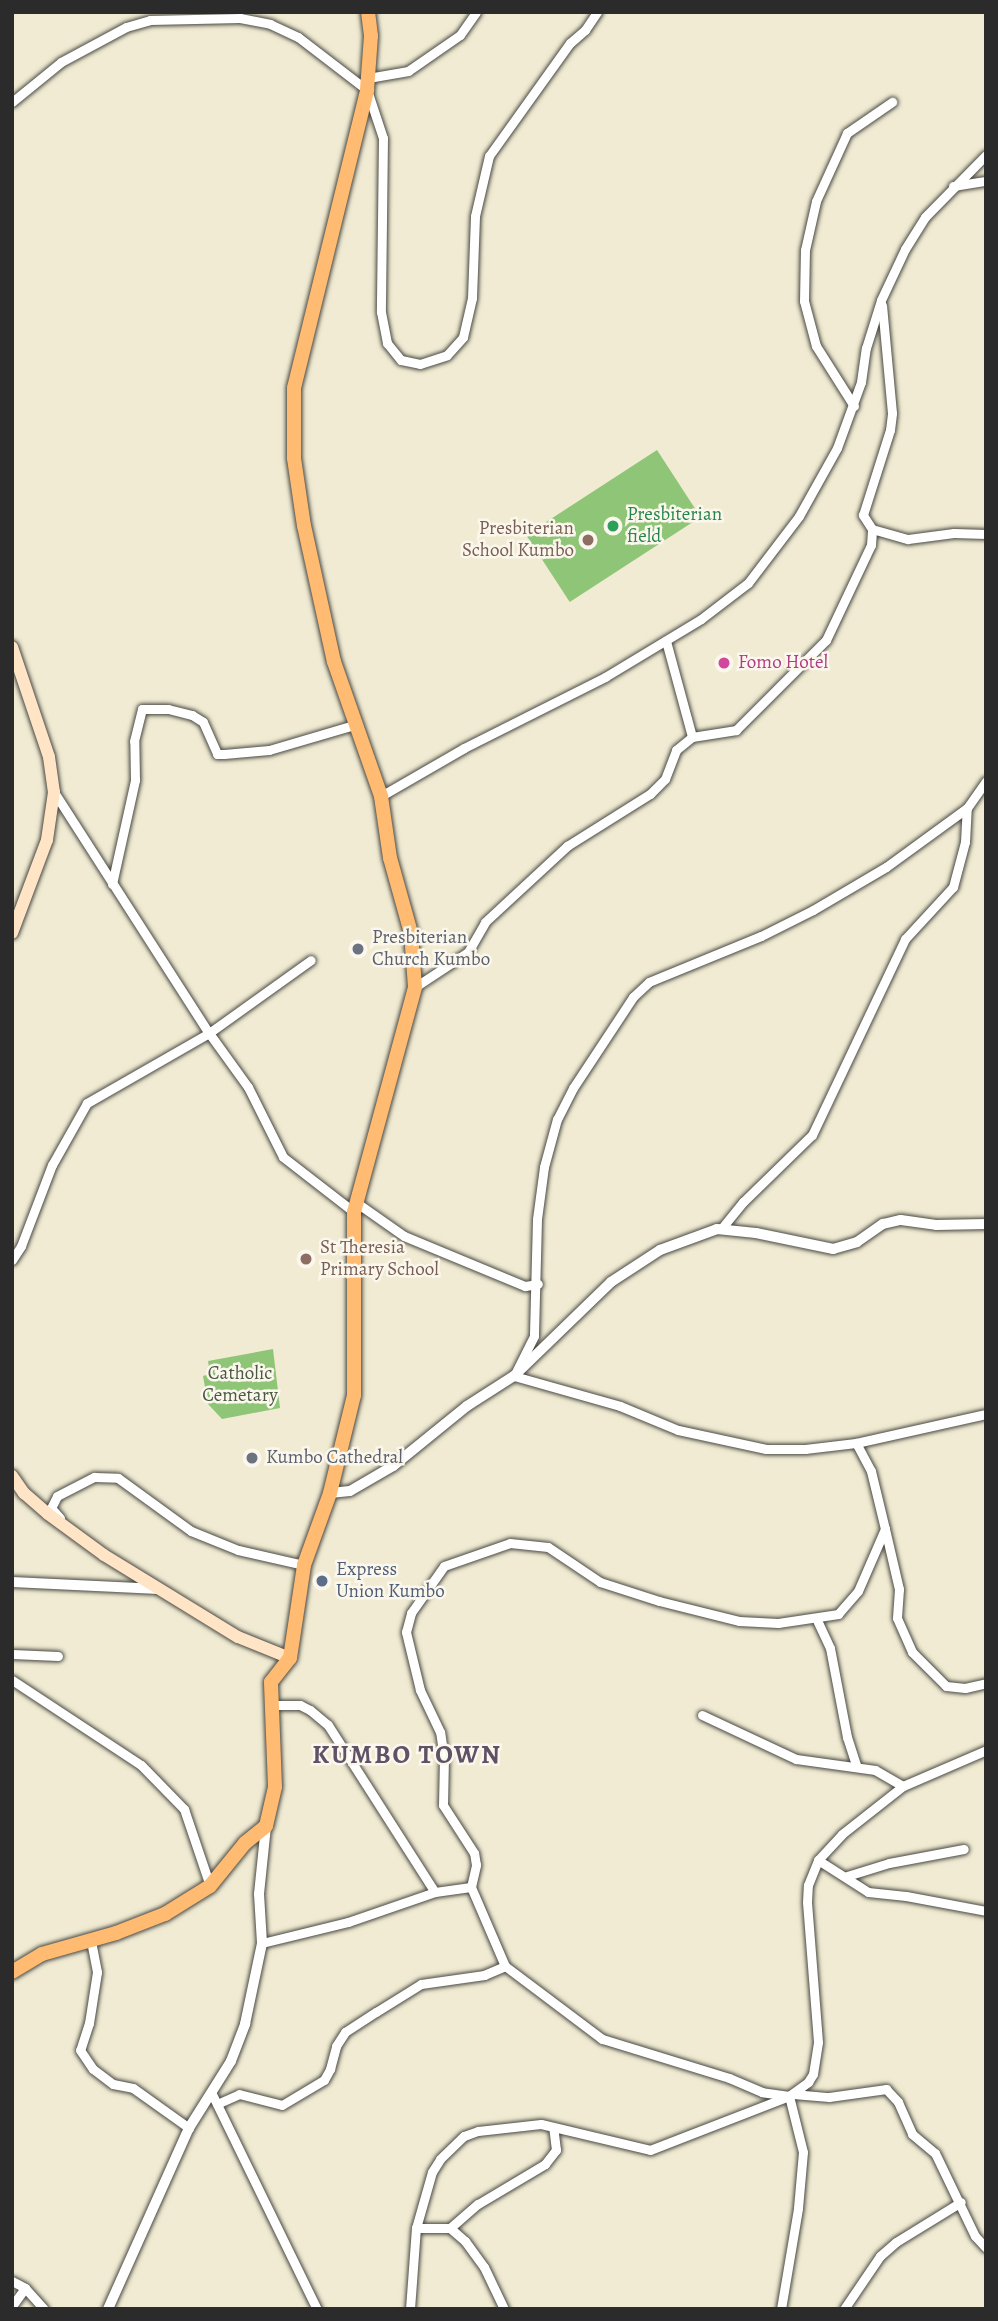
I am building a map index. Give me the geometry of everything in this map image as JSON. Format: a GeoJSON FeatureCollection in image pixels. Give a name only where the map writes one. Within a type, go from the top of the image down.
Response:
{"type":"FeatureCollection","features":[{"type":"Feature","properties":{"kind":"highway"},"geometry":{"type":"LineString","coordinates":[[12,1972],[42,1954],[91,1941],[164,1914],[211,1886],[245,1843],[266,1826],[275,1787],[271,1682],[290,1658],[304,1565],[330,1493],[354,1395],[355,1208],[415,987],[411,933],[390,858],[381,796],[334,662],[304,526],[294,458],[294,388],[367,84],[368,12]]}},
{"type":"Feature","properties":{"kind":"main road"},"geometry":{"type":"LineString","coordinates":[[12,647],[49,757],[54,792],[47,840],[12,933]]}},
{"type":"Feature","properties":{"kind":"main road"},"geometry":{"type":"LineString","coordinates":[[12,1476],[24,1493],[104,1555],[238,1637],[290,1658]]}},
{"type":"Feature","properties":{"kind":"street"},"geometry":{"type":"LineString","coordinates":[[367,84],[408,71],[460,34],[477,12]]}},
{"type":"Feature","properties":{"kind":"street"},"geometry":{"type":"LineString","coordinates":[[12,102],[61,62],[90,44],[126,27],[150,20],[176,17],[240,18],[270,24],[298,37],[367,84],[383,138],[381,312],[387,344],[401,360],[420,364],[447,355],[463,337],[472,298],[475,216],[489,156],[570,43],[585,30],[597,12]]}},
{"type":"Feature","properties":{"kind":"street"},"geometry":{"type":"LineString","coordinates":[[854,406],[816,346],[804,301],[805,250],[816,201],[847,133],[892,102]]}},
{"type":"Feature","properties":{"kind":"street"},"geometry":{"type":"LineString","coordinates":[[381,796],[464,748],[605,677],[666,641],[748,583],[799,516],[837,448],[854,406],[866,348],[881,300],[905,248],[925,217],[986,155]]}},
{"type":"Feature","properties":{"kind":"street"},"geometry":{"type":"LineString","coordinates":[[953,186],[986,181]]}},
{"type":"Feature","properties":{"kind":"street"},"geometry":{"type":"LineString","coordinates":[[415,987],[468,952],[485,922],[567,846],[650,794],[665,779],[676,750],[692,737],[736,730],[826,640],[871,545],[872,529],[863,515],[890,430],[892,413],[881,300]]}},
{"type":"Feature","properties":{"kind":"street"},"geometry":{"type":"LineString","coordinates":[[872,529],[908,539],[954,533],[986,534]]}},
{"type":"Feature","properties":{"kind":"street"},"geometry":{"type":"LineString","coordinates":[[666,641],[692,737]]}},
{"type":"Feature","properties":{"kind":"street"},"geometry":{"type":"LineString","coordinates":[[112,884],[135,780],[134,741],[142,709],[168,709],[192,715],[203,722],[217,754],[269,750],[354,725]]}},
{"type":"Feature","properties":{"kind":"street"},"geometry":{"type":"LineString","coordinates":[[514,1376],[534,1336],[538,1284],[537,1219],[544,1167],[557,1119],[573,1088],[633,997],[649,982],[672,970],[761,936],[813,910],[886,867],[967,808],[986,781]]}},
{"type":"Feature","properties":{"kind":"street"},"geometry":{"type":"LineString","coordinates":[[54,792],[209,1034],[248,1087],[283,1157],[355,1208],[404,1236],[525,1286],[538,1284]]}},
{"type":"Feature","properties":{"kind":"street"},"geometry":{"type":"LineString","coordinates":[[721,1229],[743,1202],[812,1135],[905,939],[953,887],[965,842],[967,808]]}},
{"type":"Feature","properties":{"kind":"street"},"geometry":{"type":"LineString","coordinates":[[12,1260],[21,1246],[52,1165],[87,1103],[209,1034],[311,960]]}},
{"type":"Feature","properties":{"kind":"street"},"geometry":{"type":"LineString","coordinates":[[330,1493],[350,1491],[393,1466],[467,1406],[514,1376],[611,1282],[634,1264],[660,1250],[721,1229],[755,1233],[833,1250],[857,1242],[883,1224],[901,1220],[936,1225],[986,1224]]}},
{"type":"Feature","properties":{"kind":"street"},"geometry":{"type":"LineString","coordinates":[[514,1376],[620,1406],[678,1430],[716,1441],[766,1449],[805,1450],[856,1443],[986,1414]]}},
{"type":"Feature","properties":{"kind":"street"},"geometry":{"type":"LineString","coordinates":[[856,1443],[871,1471],[897,1579],[897,1618],[912,1652],[946,1686],[965,1688],[986,1683]]}},
{"type":"Feature","properties":{"kind":"street"},"geometry":{"type":"LineString","coordinates":[[70,1529],[51,1508],[57,1496],[94,1476],[118,1478],[191,1531],[239,1550],[304,1565]]}},
{"type":"Feature","properties":{"kind":"street"},"geometry":{"type":"LineString","coordinates":[[885,1530],[858,1591],[838,1614],[778,1623],[739,1621],[659,1601],[600,1582],[548,1547],[510,1543],[444,1566],[411,1613],[406,1632],[420,1690],[440,1732],[444,1759],[443,1805],[474,1853],[476,1865],[471,1887],[505,1966],[602,2039],[730,2078],[762,2092],[829,2096],[886,2090],[898,2102],[912,2134],[935,2154],[961,2202],[975,2236],[986,2248]]}},
{"type":"Feature","properties":{"kind":"street"},"geometry":{"type":"LineString","coordinates":[[12,1582],[161,1589]]}},
{"type":"Feature","properties":{"kind":"street"},"geometry":{"type":"LineString","coordinates":[[816,1618],[830,1648],[847,1737],[856,1765]]}},
{"type":"Feature","properties":{"kind":"street"},"geometry":{"type":"LineString","coordinates":[[12,1654],[58,1656]]}},
{"type":"Feature","properties":{"kind":"street"},"geometry":{"type":"LineString","coordinates":[[12,1680],[141,1765],[184,1809],[211,1886]]}},
{"type":"Feature","properties":{"kind":"street"},"geometry":{"type":"LineString","coordinates":[[271,1705],[300,1705],[328,1725],[435,1892]]}},
{"type":"Feature","properties":{"kind":"street"},"geometry":{"type":"LineString","coordinates":[[702,1715],[796,1759],[856,1765],[875,1770],[903,1786]]}},
{"type":"Feature","properties":{"kind":"street"},"geometry":{"type":"LineString","coordinates":[[410,2309],[416,2228],[432,2172],[440,2159],[464,2136],[478,2131],[541,2124],[650,2150],[791,2095],[813,2074],[817,2042],[807,1902],[808,1885],[818,1860],[842,1834],[903,1786],[986,1750]]}},
{"type":"Feature","properties":{"kind":"street"},"geometry":{"type":"LineString","coordinates":[[108,2309],[189,2128],[231,2061],[245,2024],[262,1943],[259,1894],[266,1826]]}},
{"type":"Feature","properties":{"kind":"street"},"geometry":{"type":"LineString","coordinates":[[847,1876],[889,1863],[964,1849]]}},
{"type":"Feature","properties":{"kind":"street"},"geometry":{"type":"LineString","coordinates":[[818,1860],[847,1876],[868,1892],[986,1911]]}},
{"type":"Feature","properties":{"kind":"street"},"geometry":{"type":"LineString","coordinates":[[262,1943],[348,1922],[435,1892],[471,1887]]}},
{"type":"Feature","properties":{"kind":"street"},"geometry":{"type":"LineString","coordinates":[[91,1941],[97,1972],[89,2023],[80,2050],[93,2069],[113,2084],[133,2088],[189,2128]]}},
{"type":"Feature","properties":{"kind":"street"},"geometry":{"type":"LineString","coordinates":[[217,2104],[239,2094],[282,2105],[324,2080],[336,2046],[345,2032],[376,2012],[421,1984],[484,1975],[505,1966]]}},
{"type":"Feature","properties":{"kind":"street"},"geometry":{"type":"LineString","coordinates":[[211,2092],[317,2309]]}},
{"type":"Feature","properties":{"kind":"street"},"geometry":{"type":"LineString","coordinates":[[781,2309],[801,2187],[803,2151],[791,2095]]}},
{"type":"Feature","properties":{"kind":"street"},"geometry":{"type":"LineString","coordinates":[[416,2228],[450,2228],[478,2204],[545,2164],[556,2150],[553,2127]]}},
{"type":"Feature","properties":{"kind":"street"},"geometry":{"type":"LineString","coordinates":[[844,2309],[880,2256],[896,2242],[961,2202]]}},
{"type":"Feature","properties":{"kind":"street"},"geometry":{"type":"LineString","coordinates":[[450,2228],[465,2241],[484,2267],[504,2309]]}},
{"type":"Feature","properties":{"kind":"street"},"geometry":{"type":"LineString","coordinates":[[12,2281],[25,2288],[44,2309]]}},
{"type":"Feature","properties":{"kind":"street"},"geometry":{"type":"LineString","coordinates":[[12,2306],[25,2288]]}},
{"type":"Feature","properties":{"kind":"green space","name":"Presbiterian field"},"geometry":{"type":"Polygon","coordinates":[[[657,450],[701,517],[570,602],[526,535],[657,450]]]}},
{"type":"Feature","properties":{"kind":"green space","name":"Catholic Cemetary"},"geometry":{"type":"Polygon","coordinates":[[[273,1349],[280,1408],[222,1419],[208,1404],[203,1376],[210,1374],[208,1361],[273,1349]]]}},
{"type":"Feature","properties":{"kind":"place","name":"Presbiterian field"},"geometry":{"type":"Point","coordinates":[613,526]}},
{"type":"Feature","properties":{"kind":"place","name":"Presbiterian School Kumbo"},"geometry":{"type":"Point","coordinates":[588,540]}},
{"type":"Feature","properties":{"kind":"place","name":"Fomo Hotel"},"geometry":{"type":"Point","coordinates":[724,663]}},
{"type":"Feature","properties":{"kind":"place","name":"Presbiterian Church Kumbo"},"geometry":{"type":"Point","coordinates":[358,949]}},
{"type":"Feature","properties":{"kind":"place","name":"St Theresia Primary School"},"geometry":{"type":"Point","coordinates":[306,1259]}},
{"type":"Feature","properties":{"kind":"place","name":"Kumbo Cathedral"},"geometry":{"type":"Point","coordinates":[252,1458]}},
{"type":"Feature","properties":{"kind":"place","name":"Express Union Kumbo"},"geometry":{"type":"Point","coordinates":[322,1581]}},
{"type":"Feature","properties":{"kind":"district","name":"KUMBO TOWN"},"geometry":{"type":"Point","coordinates":[407,1755]}}]}
